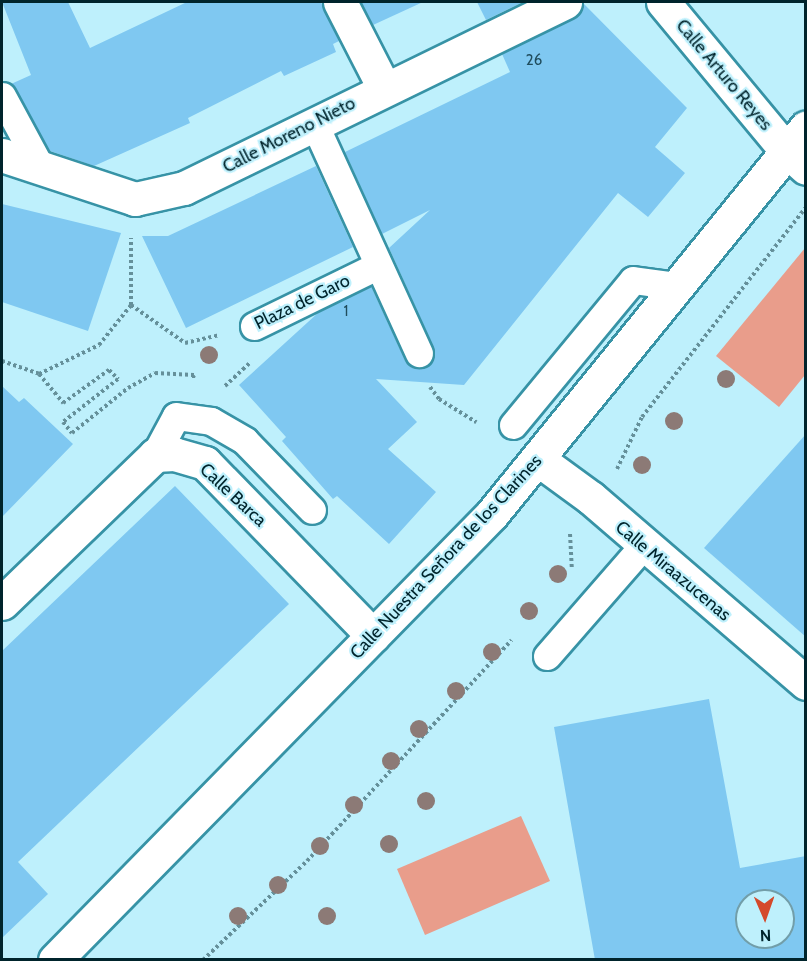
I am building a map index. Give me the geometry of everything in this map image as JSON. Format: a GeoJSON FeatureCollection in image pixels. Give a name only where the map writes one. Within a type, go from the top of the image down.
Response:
{"type":"FeatureCollection","features":[{"type":"Feature","properties":{"kind":"street"},"geometry":{"type":"LineString","coordinates":[[340,2],[384,88]]}},
{"type":"Feature","properties":{"kind":"street","name":"Calle Moreno Nieto"},"geometry":{"type":"LineString","coordinates":[[135,199],[184,188],[384,88],[566,2]]}},
{"type":"Feature","properties":{"kind":"street","name":"Calle Arturo Reyes"},"geometry":{"type":"LineString","coordinates":[[663,2],[799,148]]}},
{"type":"Feature","properties":{"kind":"street","name":"Calle Nuestra Señora de los Clarines"},"geometry":{"type":"LineString","coordinates":[[55,960],[373,636],[539,460],[676,286],[799,148]]}},
{"type":"Feature","properties":{"kind":"street"},"geometry":{"type":"LineString","coordinates":[[2,155],[135,199]]}},
{"type":"Feature","properties":{"kind":"street","name":"Calle Barca"},"geometry":{"type":"LineString","coordinates":[[155,455],[174,454],[205,463],[373,636]]}},
{"type":"Feature","properties":{"kind":"street"},"geometry":{"type":"LineString","coordinates":[[2,603],[155,455]]}},
{"type":"Feature","properties":{"kind":"street","name":"Calle Miraazucenas"},"geometry":{"type":"LineString","coordinates":[[539,460],[591,498],[643,546],[806,683]]}},
{"type":"Feature","properties":{"kind":"lane"},"geometry":{"type":"LineString","coordinates":[[2,96],[41,168]]}},
{"type":"Feature","properties":{"kind":"lane"},"geometry":{"type":"LineString","coordinates":[[314,123],[418,353]]}},
{"type":"Feature","properties":{"kind":"lane","name":"Plaza de Garo"},"geometry":{"type":"LineString","coordinates":[[254,326],[378,266]]}},
{"type":"Feature","properties":{"kind":"lane"},"geometry":{"type":"LineString","coordinates":[[513,425],[633,280],[676,286]]}},
{"type":"Feature","properties":{"kind":"lane"},"geometry":{"type":"LineString","coordinates":[[155,455],[176,416],[211,421],[245,441],[312,510]]}},
{"type":"Feature","properties":{"kind":"lane"},"geometry":{"type":"LineString","coordinates":[[547,656],[643,546]]}},
{"type":"Feature","properties":{"kind":"path"},"geometry":{"type":"LineString","coordinates":[[39,374],[99,345],[131,305],[135,199]]}},
{"type":"Feature","properties":{"kind":"path"},"geometry":{"type":"LineString","coordinates":[[568,573],[574,565],[570,537],[573,517],[613,476],[642,417],[806,207]]}},
{"type":"Feature","properties":{"kind":"path","name":"Plaza de Garo"},"geometry":{"type":"LineString","coordinates":[[131,305],[185,343],[254,326]]}},
{"type":"Feature","properties":{"kind":"path"},"geometry":{"type":"LineString","coordinates":[[2,361],[39,374],[63,403],[109,370],[118,379],[63,422],[72,433],[128,388],[155,373],[194,375],[190,385]]}},
{"type":"Feature","properties":{"kind":"path"},"geometry":{"type":"LineString","coordinates":[[203,960],[307,861],[518,633]]}},
{"type":"Feature","properties":{"kind":"shaded area"},"geometry":{"type":"Polygon","coordinates":[[[805,248],[805,375],[779,407],[716,356],[805,248]]]}},
{"type":"Feature","properties":{"kind":"shaded area"},"geometry":{"type":"Polygon","coordinates":[[[521,816],[550,881],[425,935],[397,869],[521,816]]]}},
{"type":"Feature","properties":{"kind":"building"},"geometry":{"type":"Polygon","coordinates":[[[2,2],[68,2],[90,48],[187,2],[321,2],[339,41],[333,44],[336,52],[284,76],[281,71],[188,118],[190,123],[94,166],[50,151],[11,84],[31,75],[2,2]]]}},
{"type":"Feature","properties":{"kind":"building"},"geometry":{"type":"Polygon","coordinates":[[[361,2],[423,2],[373,25],[361,2]]]}},
{"type":"Feature","properties":{"kind":"building"},"geometry":{"type":"Polygon","coordinates":[[[477,2],[523,2],[486,20],[477,2]]]}},
{"type":"Feature","properties":{"kind":"building"},"geometry":{"type":"Polygon","coordinates":[[[584,4],[687,108],[655,147],[685,173],[648,217],[618,193],[464,385],[376,379],[417,422],[388,449],[436,492],[389,544],[337,496],[333,499],[282,441],[286,437],[239,385],[319,312],[371,286],[405,360],[417,369],[431,363],[433,346],[389,248],[430,210],[382,234],[345,152],[510,72],[502,54],[573,19],[584,4]]]}},
{"type":"Feature","properties":{"kind":"building"},"geometry":{"type":"Polygon","coordinates":[[[316,166],[353,247],[186,328],[142,236],[168,236],[316,166]]]}},
{"type":"Feature","properties":{"kind":"building"},"geometry":{"type":"Polygon","coordinates":[[[2,204],[121,233],[88,331],[2,302],[2,204]]]}},
{"type":"Feature","properties":{"kind":"building"},"geometry":{"type":"Polygon","coordinates":[[[2,386],[19,402],[24,398],[73,444],[2,517],[2,386]]]}},
{"type":"Feature","properties":{"kind":"building"},"geometry":{"type":"Polygon","coordinates":[[[806,434],[806,637],[704,548],[806,434]]]}},
{"type":"Feature","properties":{"kind":"building"},"geometry":{"type":"Polygon","coordinates":[[[175,486],[289,604],[18,862],[48,894],[2,938],[2,651],[175,486]]]}},
{"type":"Feature","properties":{"kind":"building"},"geometry":{"type":"Polygon","coordinates":[[[709,699],[740,868],[806,856],[806,960],[595,960],[554,727],[709,699]]]}}]}
